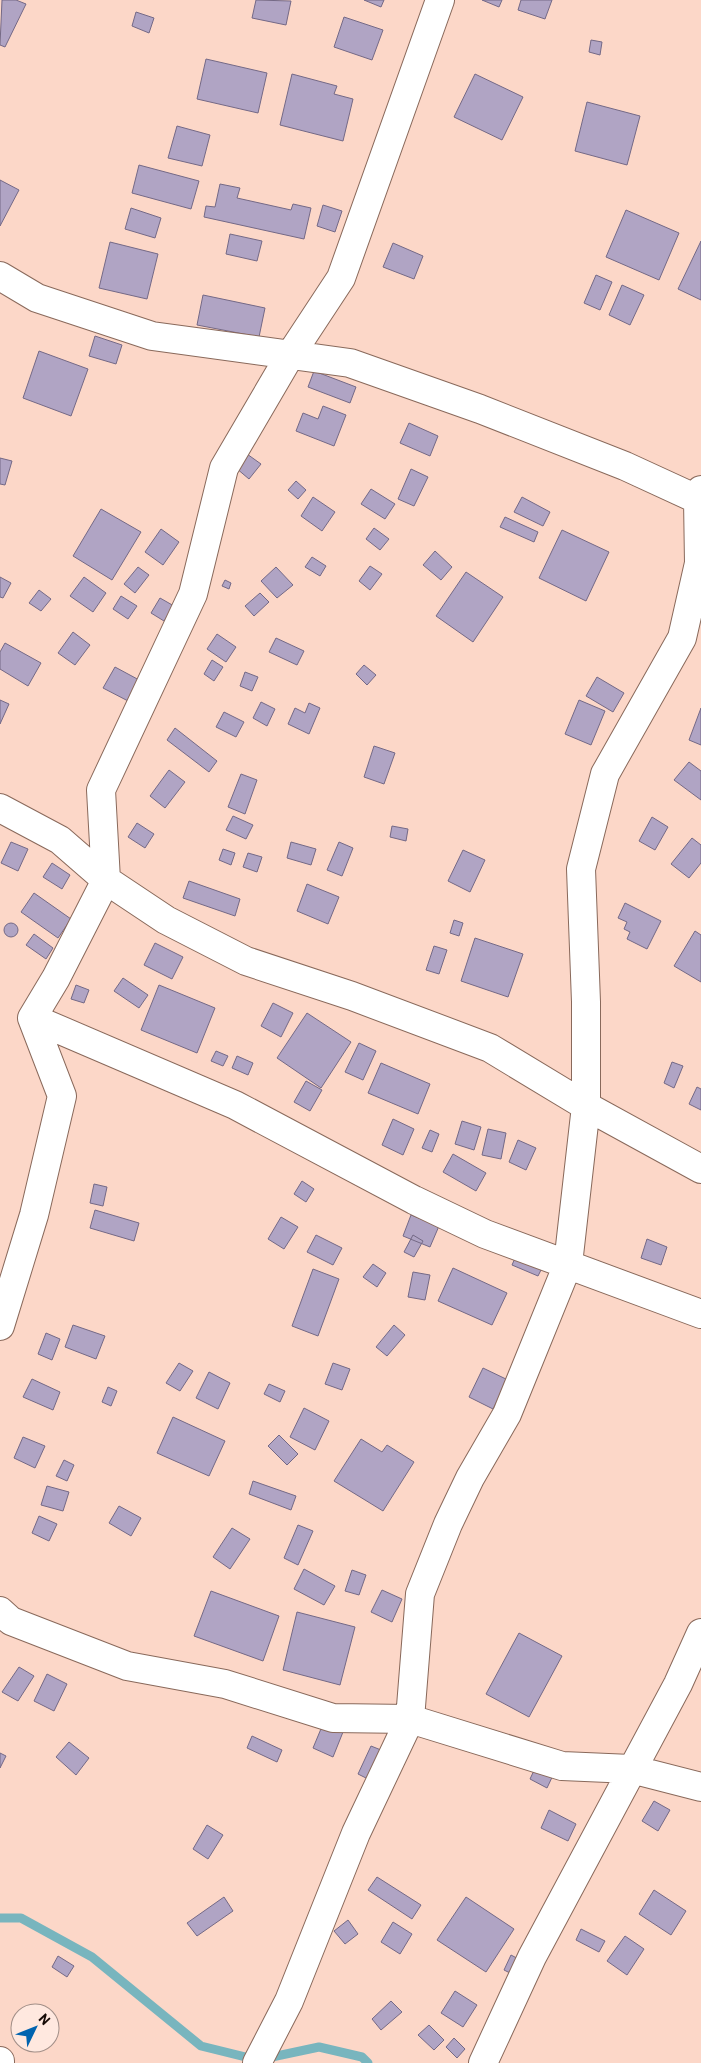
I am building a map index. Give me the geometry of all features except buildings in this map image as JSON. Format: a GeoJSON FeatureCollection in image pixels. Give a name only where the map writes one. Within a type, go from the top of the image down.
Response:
{"type":"FeatureCollection","features":[{"type":"Feature","properties":{"kind":"street"},"geometry":{"type":"LineString","coordinates":[[32,1018],[56,978],[106,880],[101,790],[193,594],[224,468],[290,357],[341,278],[440,0]]}},
{"type":"Feature","properties":{"kind":"street"},"geometry":{"type":"LineString","coordinates":[[0,276],[37,298],[152,336],[350,364],[480,409],[700,497],[699,563],[682,638],[605,774],[581,870],[586,1002],[586,1106],[568,1264],[506,1414],[455,1508],[420,1594],[410,1719],[356,1833],[288,2002],[257,2063]]}},
{"type":"Feature","properties":{"kind":"street"},"geometry":{"type":"LineString","coordinates":[[0,808],[60,840],[106,880],[166,920],[246,961],[352,996],[490,1048],[586,1106],[701,1169]]}},
{"type":"Feature","properties":{"kind":"street"},"geometry":{"type":"LineString","coordinates":[[32,1018],[235,1105],[414,1200],[485,1234],[701,1314]]}},
{"type":"Feature","properties":{"kind":"street"},"geometry":{"type":"LineString","coordinates":[[0,1326],[34,1215],[62,1096],[32,1018]]}},
{"type":"Feature","properties":{"kind":"street"},"geometry":{"type":"LineString","coordinates":[[0,1611],[11,1621],[127,1666],[225,1684],[333,1718],[410,1719],[562,1766],[631,1769],[701,1788]]}},
{"type":"Feature","properties":{"kind":"street"},"geometry":{"type":"LineString","coordinates":[[483,2063],[532,1957],[678,1684],[701,1634]]}},
{"type":"Feature","properties":{"kind":"waterway"},"geometry":{"type":"LineString","coordinates":[[0,1918],[21,1918],[92,1957],[201,2046],[258,2060],[319,2047],[362,2057],[368,2063]]}}]}
